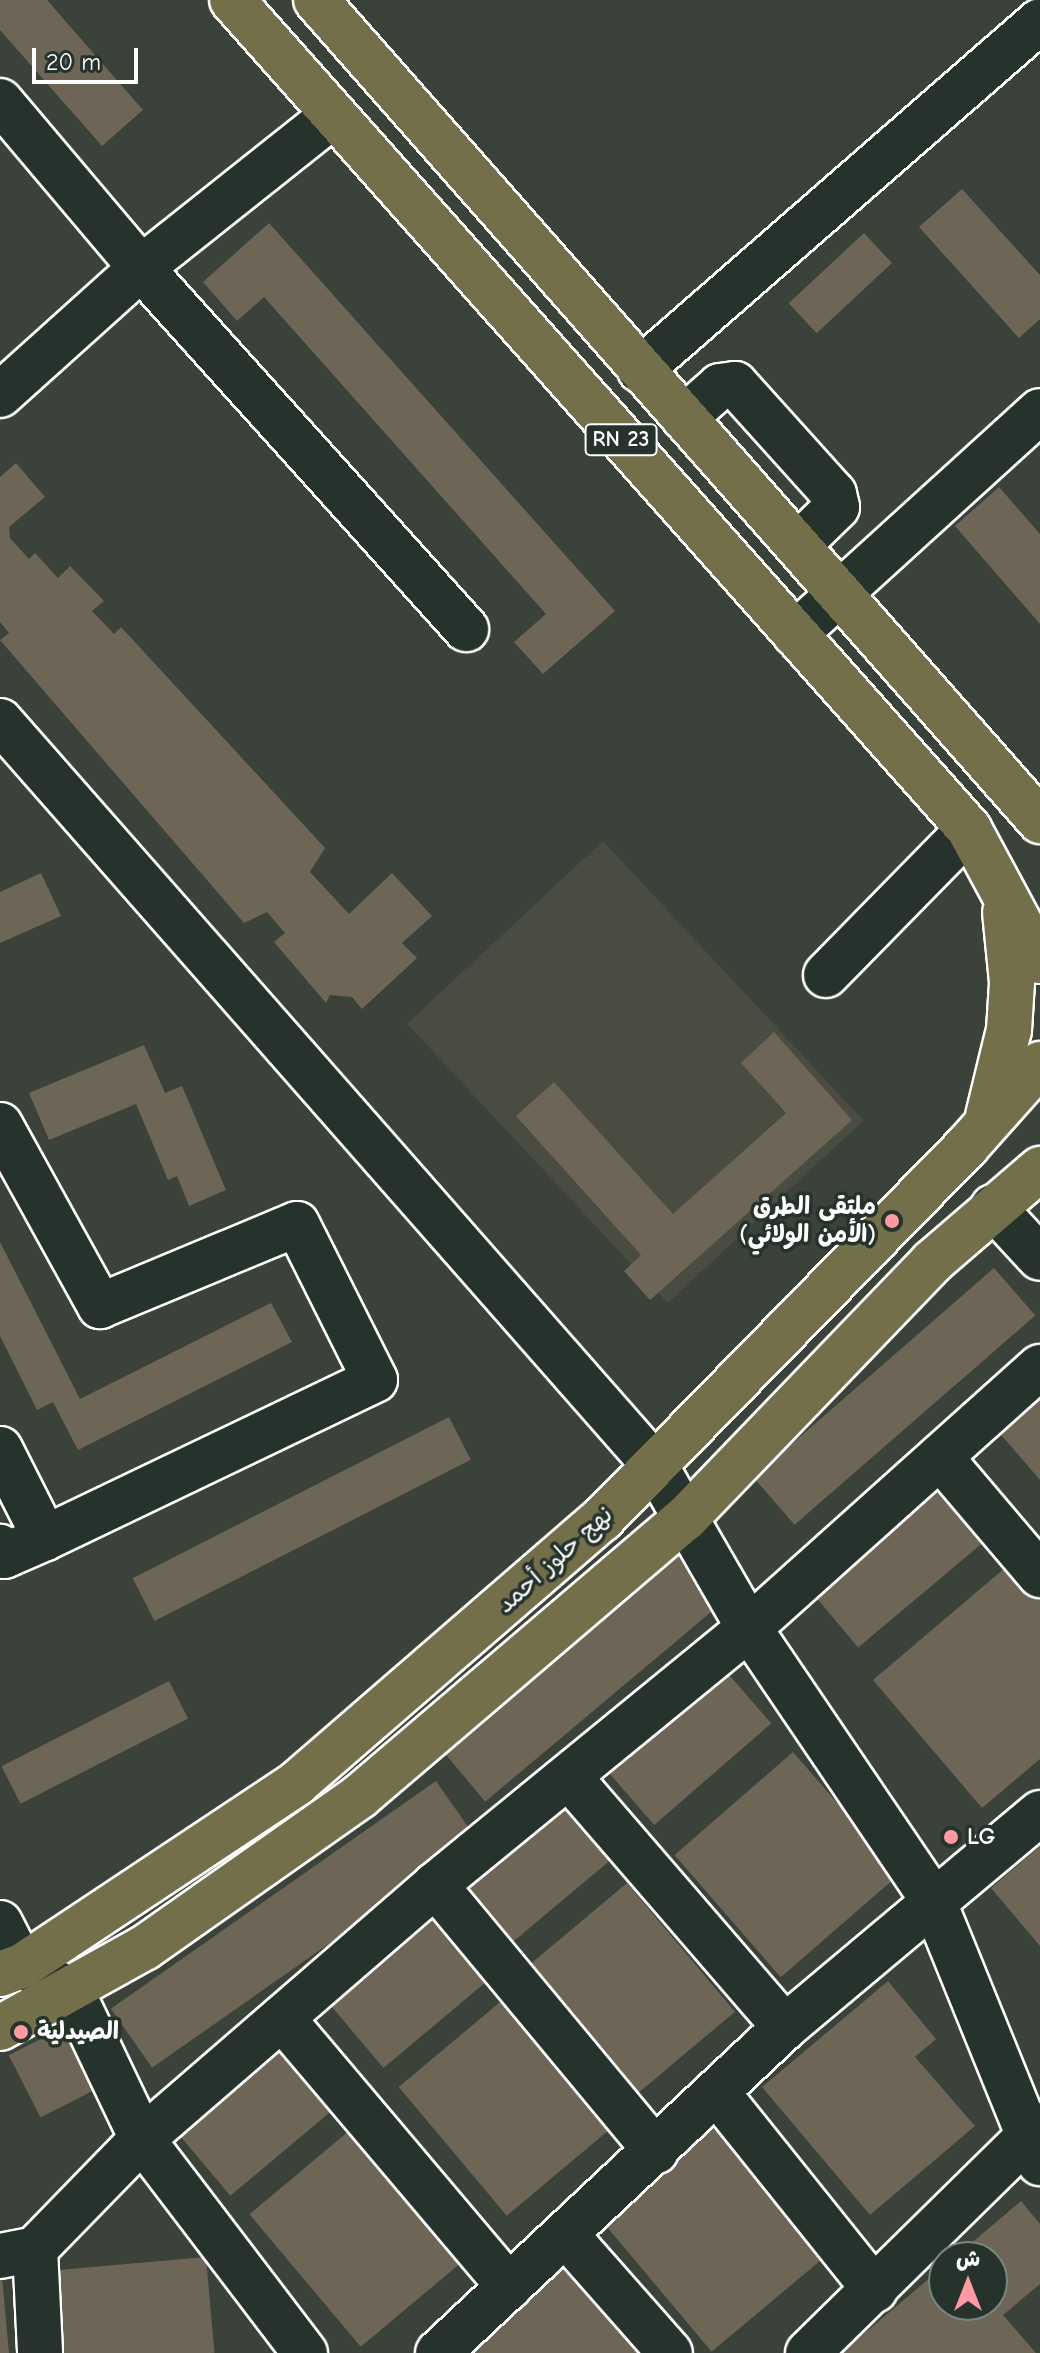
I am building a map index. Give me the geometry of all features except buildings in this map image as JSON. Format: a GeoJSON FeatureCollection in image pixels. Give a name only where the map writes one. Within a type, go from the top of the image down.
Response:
{"type":"FeatureCollection","features":[{"type":"Feature","properties":{"kind":"main road","name":"RN 23"},"geometry":{"type":"LineString","coordinates":[[232,0],[969,829],[1040,961]]}},
{"type":"Feature","properties":{"kind":"main road","name":"RN 23"},"geometry":{"type":"LineString","coordinates":[[316,0],[1040,821]]}},
{"type":"Feature","properties":{"kind":"main road"},"geometry":{"type":"LineString","coordinates":[[986,1123],[1009,1030],[1009,934],[1000,886]]}},
{"type":"Feature","properties":{"kind":"main road","name":"نهج حلوز أحمد"},"geometry":{"type":"LineString","coordinates":[[11,1970],[297,1783],[656,1467],[1040,1064]]}},
{"type":"Feature","properties":{"kind":"main road"},"geometry":{"type":"LineString","coordinates":[[8,2025],[144,1948],[360,1796],[686,1518],[932,1262],[1040,1169]]}},
{"type":"Feature","properties":{"kind":"main road"},"geometry":{"type":"LineString","coordinates":[[993,1207],[1040,1188]]}},
{"type":"Feature","properties":{"kind":"street"},"geometry":{"type":"LineString","coordinates":[[640,370],[1040,21]]}},
{"type":"Feature","properties":{"kind":"street"},"geometry":{"type":"LineString","coordinates":[[0,101],[141,268],[466,629]]}},
{"type":"Feature","properties":{"kind":"street"},"geometry":{"type":"LineString","coordinates":[[0,395],[141,268],[332,116]]}},
{"type":"Feature","properties":{"kind":"street"},"geometry":{"type":"LineString","coordinates":[[684,418],[720,386],[735,384],[834,494],[837,507],[798,545]]}},
{"type":"Feature","properties":{"kind":"street"},"geometry":{"type":"LineString","coordinates":[[795,634],[1040,411]]}},
{"type":"Feature","properties":{"kind":"street"},"geometry":{"type":"LineString","coordinates":[[0,721],[656,1467],[749,1628],[933,1900],[1035,2141],[808,2353]]}},
{"type":"Feature","properties":{"kind":"street"},"geometry":{"type":"LineString","coordinates":[[826,975],[969,829]]}},
{"type":"Feature","properties":{"kind":"street"},"geometry":{"type":"LineString","coordinates":[[0,1125],[100,1306],[297,1224],[375,1380],[45,1538],[2,1551]]}},
{"type":"Feature","properties":{"kind":"street"},"geometry":{"type":"LineString","coordinates":[[993,1207],[1040,1258]]}},
{"type":"Feature","properties":{"kind":"street"},"geometry":{"type":"LineString","coordinates":[[40,2353],[17,2252],[142,2139],[435,1885],[749,1628],[1040,1367]]}},
{"type":"Feature","properties":{"kind":"street"},"geometry":{"type":"LineString","coordinates":[[0,1449],[45,1538]]}},
{"type":"Feature","properties":{"kind":"street"},"geometry":{"type":"LineString","coordinates":[[940,1457],[1040,1575]]}},
{"type":"Feature","properties":{"kind":"street"},"geometry":{"type":"LineString","coordinates":[[569,1777],[785,2027]]}},
{"type":"Feature","properties":{"kind":"street"},"geometry":{"type":"LineString","coordinates":[[438,2353],[718,2094],[785,2027],[1040,1813]]}},
{"type":"Feature","properties":{"kind":"street"},"geometry":{"type":"LineString","coordinates":[[435,1885],[656,2151]]}},
{"type":"Feature","properties":{"kind":"street"},"geometry":{"type":"LineString","coordinates":[[0,1923],[11,1970],[71,1990],[142,2139],[305,2353]]}},
{"type":"Feature","properties":{"kind":"street"},"geometry":{"type":"LineString","coordinates":[[282,2018],[509,2287]]}},
{"type":"Feature","properties":{"kind":"street"},"geometry":{"type":"LineString","coordinates":[[718,2094],[875,2290]]}},
{"type":"Feature","properties":{"kind":"street"},"geometry":{"type":"LineString","coordinates":[[566,2235],[670,2353]]}},
{"type":"Feature","properties":{"kind":"shaded area"},"geometry":{"type":"Polygon","coordinates":[[[603,841],[864,1120],[668,1303],[407,1024],[603,841]]]}},
{"type":"Feature","properties":{"kind":"place","name":"ملتقى الطرق (الأمن الولائي)"},"geometry":{"type":"Point","coordinates":[892,1221]}},
{"type":"Feature","properties":{"kind":"place","name":"LG"},"geometry":{"type":"Point","coordinates":[951,1837]}},
{"type":"Feature","properties":{"kind":"place","name":"الصيدلية"},"geometry":{"type":"Point","coordinates":[21,2032]}}]}
